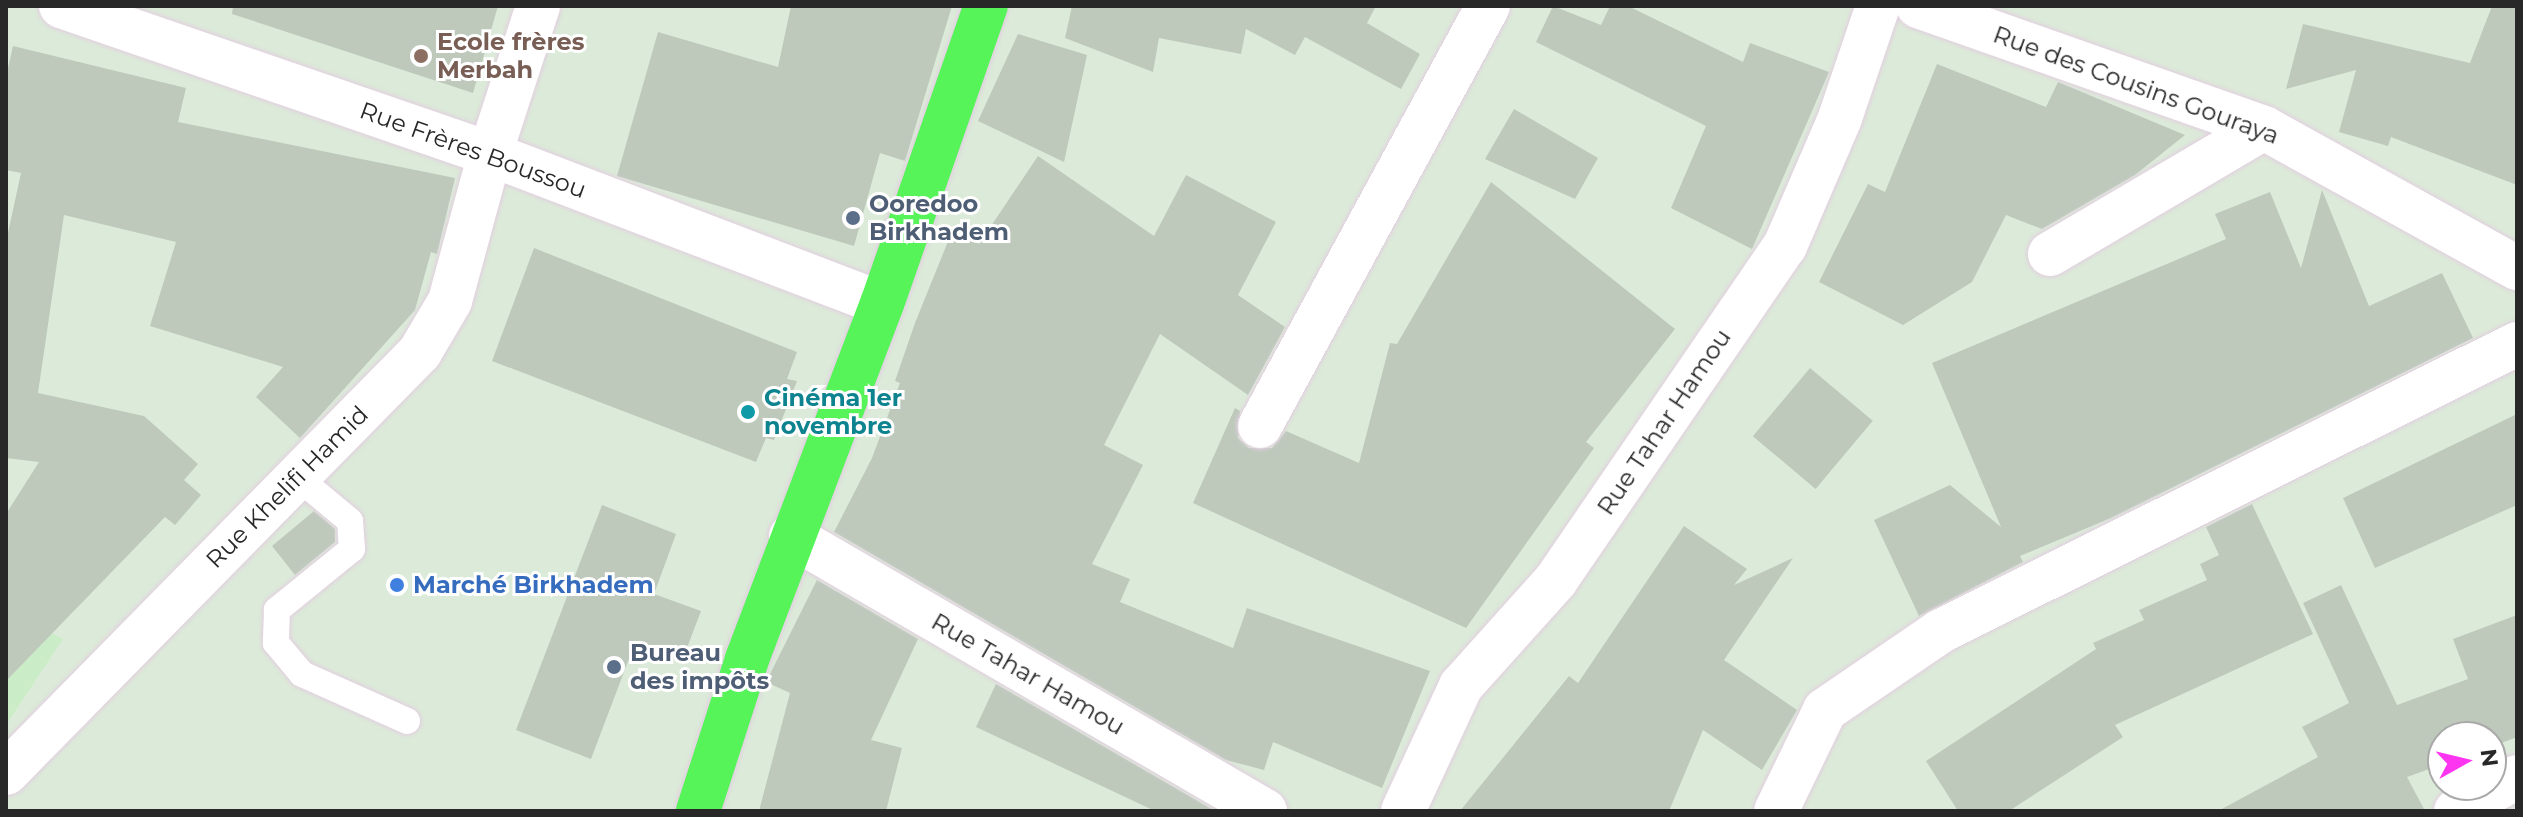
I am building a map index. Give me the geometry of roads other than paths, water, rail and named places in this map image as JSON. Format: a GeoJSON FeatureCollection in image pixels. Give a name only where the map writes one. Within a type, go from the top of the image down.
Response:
{"type":"FeatureCollection","features":[{"type":"Feature","properties":{"kind":"main road"},"geometry":{"type":"LineString","coordinates":[[698,811],[791,536],[882,304],[986,6]]}},
{"type":"Feature","properties":{"kind":"street","name":"Rue Frères Boussou"},"geometry":{"type":"LineString","coordinates":[[61,6],[490,154],[882,304]]}},
{"type":"Feature","properties":{"kind":"street","name":"Rue Khelifi Hamid"},"geometry":{"type":"LineString","coordinates":[[6,773],[420,352],[450,301],[490,154],[538,6]]}},
{"type":"Feature","properties":{"kind":"street"},"geometry":{"type":"LineString","coordinates":[[1260,426],[1488,6]]}},
{"type":"Feature","properties":{"kind":"street","name":"Rue Tahar Hamou"},"geometry":{"type":"LineString","coordinates":[[1403,811],[1461,686],[1556,580],[1785,246],[1840,118],[1878,6]]}},
{"type":"Feature","properties":{"kind":"street","name":"Rue des Cousins Gouraya"},"geometry":{"type":"LineString","coordinates":[[1918,6],[2264,128],[2517,268]]}},
{"type":"Feature","properties":{"kind":"street"},"geometry":{"type":"LineString","coordinates":[[2050,254],[2264,128]]}},
{"type":"Feature","properties":{"kind":"street"},"geometry":{"type":"LineString","coordinates":[[1776,811],[1825,710],[1941,631],[2517,344]]}},
{"type":"Feature","properties":{"kind":"street","name":"Rue Tahar Hamou"},"geometry":{"type":"LineString","coordinates":[[791,536],[1265,811]]}},
{"type":"Feature","properties":{"kind":"street"},"geometry":{"type":"LineString","coordinates":[[2456,811],[2517,777]]}},
{"type":"Feature","properties":{"kind":"lane"},"geometry":{"type":"LineString","coordinates":[[296,476],[350,521],[352,549],[277,610],[276,643],[302,674],[407,721]]}},
{"type":"Feature","properties":{"kind":"place","name":"Ecole frères Merbah"},"geometry":{"type":"Point","coordinates":[421,56]}},
{"type":"Feature","properties":{"kind":"place","name":"Ooredoo Birkhadem"},"geometry":{"type":"Point","coordinates":[853,218]}},
{"type":"Feature","properties":{"kind":"place","name":"Cinéma 1er novembre"},"geometry":{"type":"Point","coordinates":[748,412]}},
{"type":"Feature","properties":{"kind":"place","name":"Marché Birkhadem"},"geometry":{"type":"Point","coordinates":[397,585]}},
{"type":"Feature","properties":{"kind":"place","name":"Bureau des impôts"},"geometry":{"type":"Point","coordinates":[614,667]}}]}
